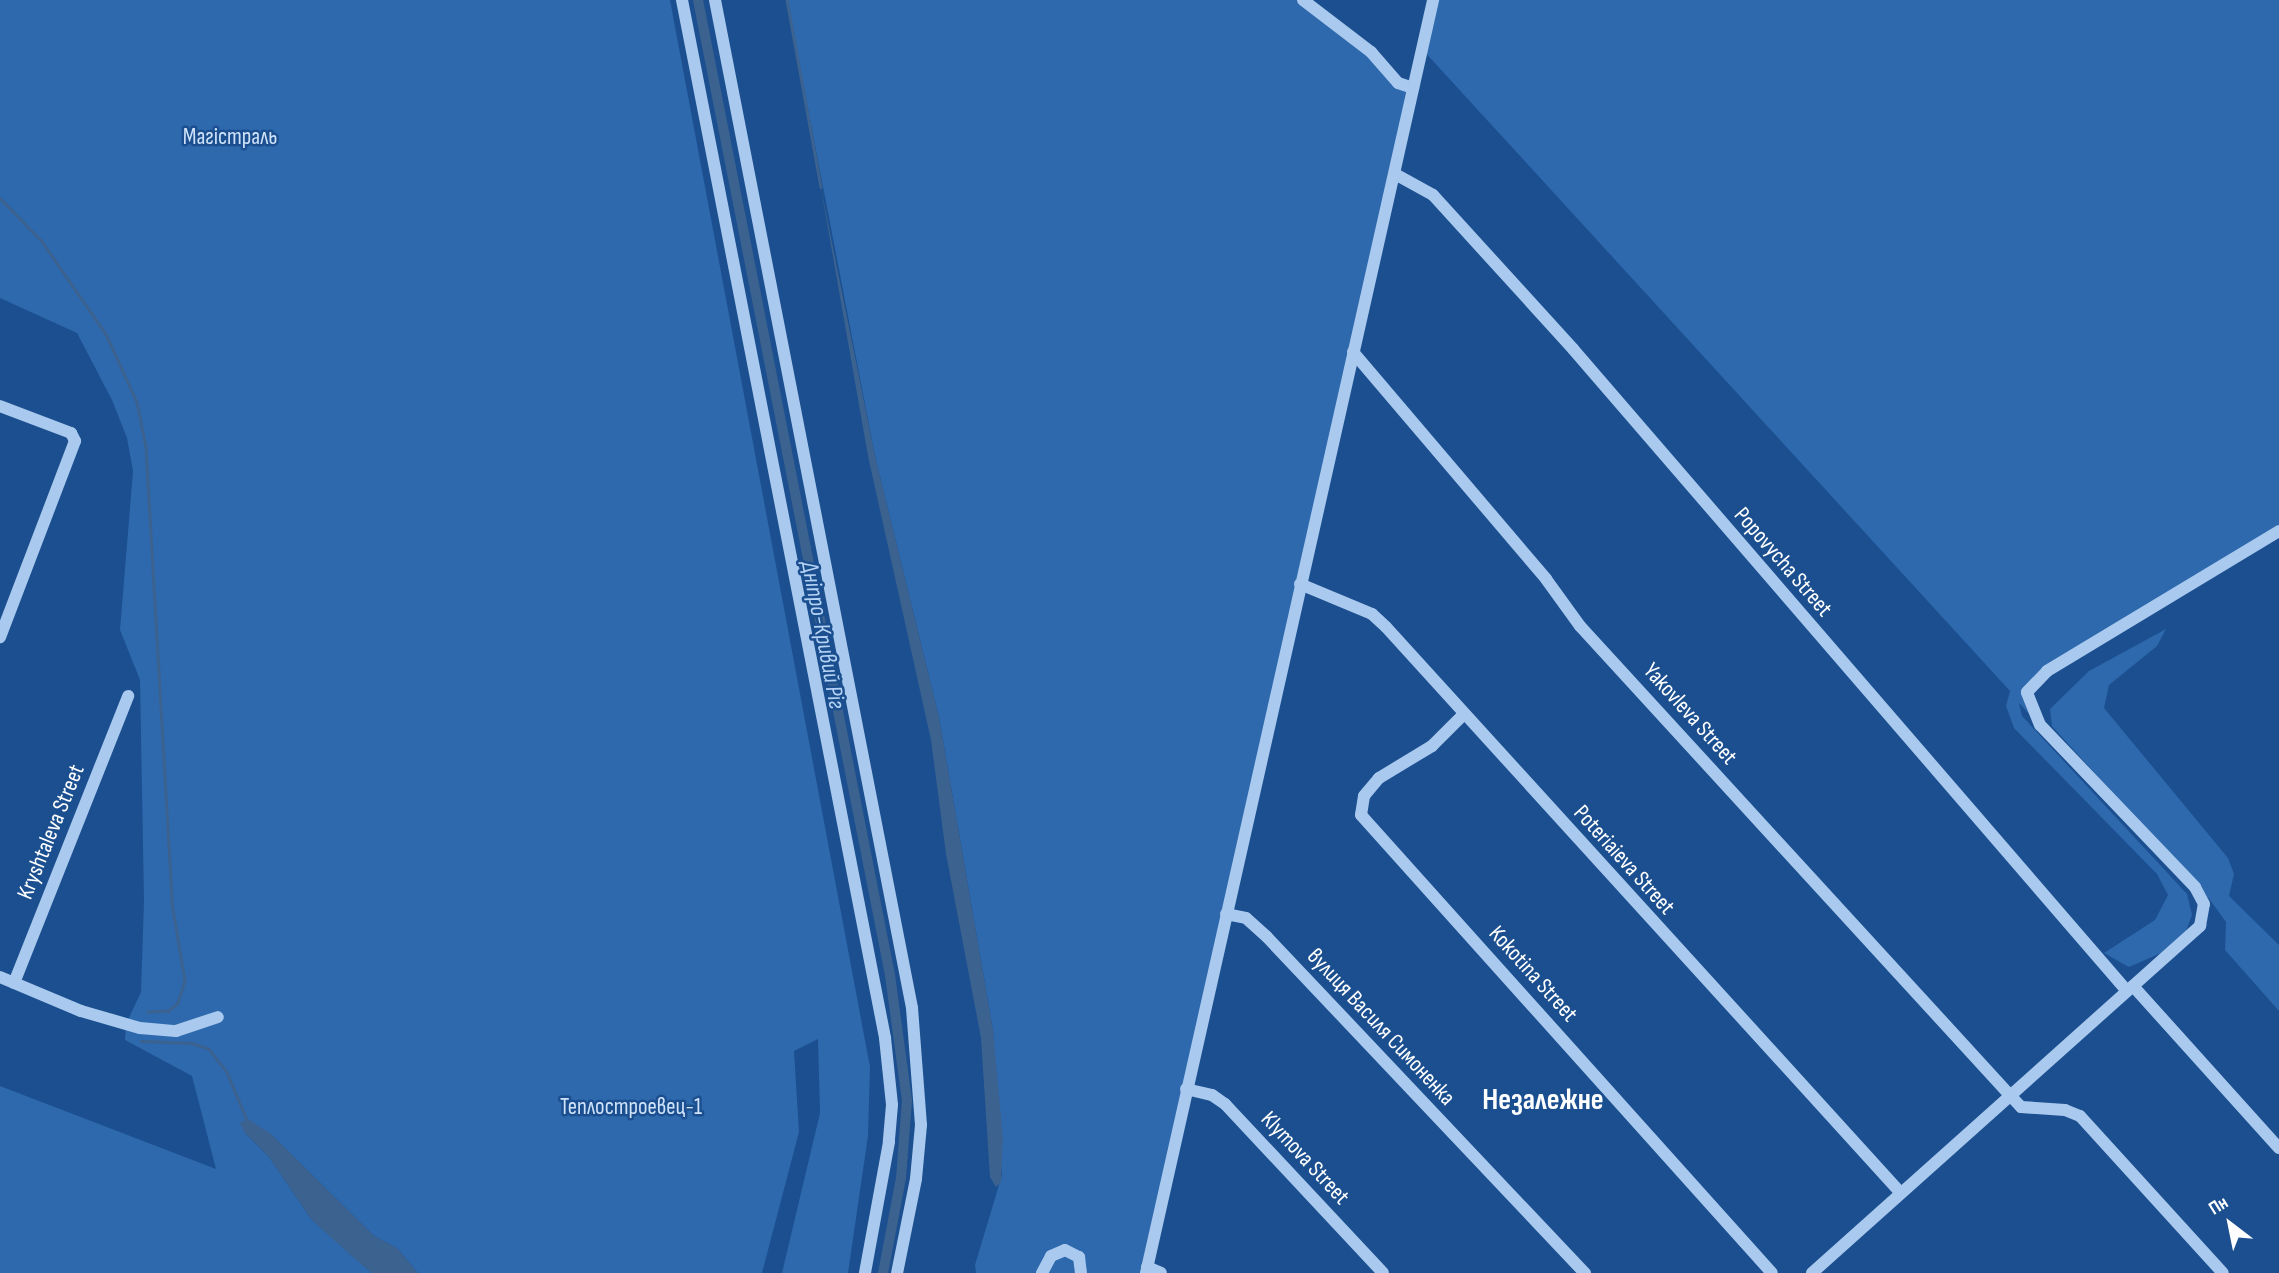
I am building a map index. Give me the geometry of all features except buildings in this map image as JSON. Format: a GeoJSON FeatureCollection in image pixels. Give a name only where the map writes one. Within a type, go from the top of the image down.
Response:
{"type":"FeatureCollection","features":[{"type":"Feature","properties":{"kind":"street"},"geometry":{"type":"LineString","coordinates":[[681,0],[885,1038],[892,1105],[866,1273]]}},
{"type":"Feature","properties":{"kind":"street"},"geometry":{"type":"LineString","coordinates":[[715,0],[912,1007],[921,1125],[916,1179],[897,1273]]}},
{"type":"Feature","properties":{"kind":"street"},"geometry":{"type":"LineString","coordinates":[[1303,0],[1371,52],[1398,83],[1413,88]]}},
{"type":"Feature","properties":{"kind":"street"},"geometry":{"type":"LineString","coordinates":[[1161,1273],[1147,1270],[1433,0]]}},
{"type":"Feature","properties":{"kind":"street","name":"Popovycha Street"},"geometry":{"type":"LineString","coordinates":[[1395,174],[1433,195],[1564,338],[2130,988],[2279,1148]]}},
{"type":"Feature","properties":{"kind":"street","name":"Yakovleva Street"},"geometry":{"type":"LineString","coordinates":[[1353,352],[1580,625],[2021,1107],[2065,1110],[2080,1116],[2223,1273]]}},
{"type":"Feature","properties":{"kind":"street"},"geometry":{"type":"LineString","coordinates":[[0,406],[74,435],[75,441],[0,637]]}},
{"type":"Feature","properties":{"kind":"street"},"geometry":{"type":"LineString","coordinates":[[1812,1273],[2008,1093],[2196,932],[2203,900],[2186,876],[2040,725],[2027,692],[2047,671],[2279,531]]}},
{"type":"Feature","properties":{"kind":"street","name":"Poteriaieva Street"},"geometry":{"type":"LineString","coordinates":[[1300,584],[1372,614],[1900,1192]]}},
{"type":"Feature","properties":{"kind":"street","name":"Kryshtaleva Street"},"geometry":{"type":"LineString","coordinates":[[14,983],[128,696]]}},
{"type":"Feature","properties":{"kind":"street","name":"Kokotina Street"},"geometry":{"type":"LineString","coordinates":[[1463,715],[1432,746],[1379,778],[1364,796],[1361,815],[1772,1273]]}},
{"type":"Feature","properties":{"kind":"street","name":"вулиця Василя Симоненка"},"geometry":{"type":"LineString","coordinates":[[1226,914],[1252,921],[1585,1273]]}},
{"type":"Feature","properties":{"kind":"street"},"geometry":{"type":"LineString","coordinates":[[0,977],[80,1011],[140,1028],[176,1031],[218,1017]]}},
{"type":"Feature","properties":{"kind":"street","name":"Klymova Street"},"geometry":{"type":"LineString","coordinates":[[1186,1089],[1212,1095],[1226,1104],[1383,1273]]}},
{"type":"Feature","properties":{"kind":"street"},"geometry":{"type":"LineString","coordinates":[[1042,1273],[1051,1256],[1065,1250],[1079,1257],[1081,1273]]}},
{"type":"Feature","properties":{"kind":"green space"},"geometry":{"type":"Polygon","coordinates":[[[0,0],[670,0],[870,1067],[868,1136],[848,1273],[782,1273],[820,1113],[818,1039],[794,1051],[799,1132],[762,1273],[418,1273],[397,1248],[374,1236],[271,1134],[245,1133],[269,1157],[311,1219],[372,1273],[0,1273],[0,1086],[216,1169],[192,1076],[125,1040],[126,1024],[141,992],[144,901],[140,680],[120,630],[133,471],[127,438],[112,400],[77,333],[0,298],[0,0]]]}},
{"type":"Feature","properties":{"kind":"green space"},"geometry":{"type":"Polygon","coordinates":[[[787,0],[1303,0],[1413,88],[1141,1273],[976,1273],[975,1265],[1002,1175],[993,1030],[939,717],[875,456],[787,0]]]}},
{"type":"Feature","properties":{"kind":"green space"},"geometry":{"type":"Polygon","coordinates":[[[1433,0],[2279,0],[2279,531],[2032,685],[2043,729],[2019,703],[2022,716],[2187,894],[2192,915],[2186,931],[2161,953],[2129,967],[2104,953],[2155,920],[2168,895],[2157,874],[2014,728],[2006,706],[2010,691],[1422,49],[1433,0]]]}},
{"type":"Feature","properties":{"kind":"green space"},"geometry":{"type":"Polygon","coordinates":[[[2166,629],[2157,646],[2109,685],[2104,708],[2228,858],[2234,874],[2229,896],[2279,945],[2279,1011],[2225,950],[2226,922],[2210,900],[2052,726],[2050,709],[2089,671],[2166,629]]]}},
{"type":"Feature","properties":{"kind":"shaded area"},"geometry":{"type":"Polygon","coordinates":[[[820,183],[875,456],[939,717],[993,1030],[1003,1139],[1001,1182],[996,1187],[990,1177],[981,1038],[946,854],[931,740],[868,456],[820,183]]]}},
{"type":"Feature","properties":{"kind":"shaded area"},"geometry":{"type":"Polygon","coordinates":[[[248,1119],[271,1134],[374,1236],[397,1248],[418,1273],[372,1273],[347,1252],[311,1219],[269,1157],[245,1133],[240,1123],[248,1119]]]}},
{"type":"Feature","properties":{"kind":"waterway","name":"Дніпро-Кривий Ріг"},"geometry":{"type":"LineString","coordinates":[[698,0],[890,975],[907,1100],[901,1178],[883,1273]]}},
{"type":"Feature","properties":{"kind":"waterway"},"geometry":{"type":"LineString","coordinates":[[787,0],[821,187]]}},
{"type":"Feature","properties":{"kind":"waterway"},"geometry":{"type":"LineString","coordinates":[[0,198],[41,240],[106,334],[137,402],[146,447],[173,909],[185,981],[178,1003],[169,1011],[148,1012]]}},
{"type":"Feature","properties":{"kind":"waterway"},"geometry":{"type":"LineString","coordinates":[[141,1041],[192,1043],[209,1049],[227,1072],[247,1120]]}},
{"type":"Feature","properties":{"kind":"district","name":"Незалежне"},"geometry":{"type":"Point","coordinates":[1543,1100]}},
{"type":"Feature","properties":{"kind":"park label","name":"Магістраль"},"geometry":{"type":"Point","coordinates":[230,137]}},
{"type":"Feature","properties":{"kind":"park label","name":"Теплостроевец-1"},"geometry":{"type":"Point","coordinates":[631,1107]}}]}
